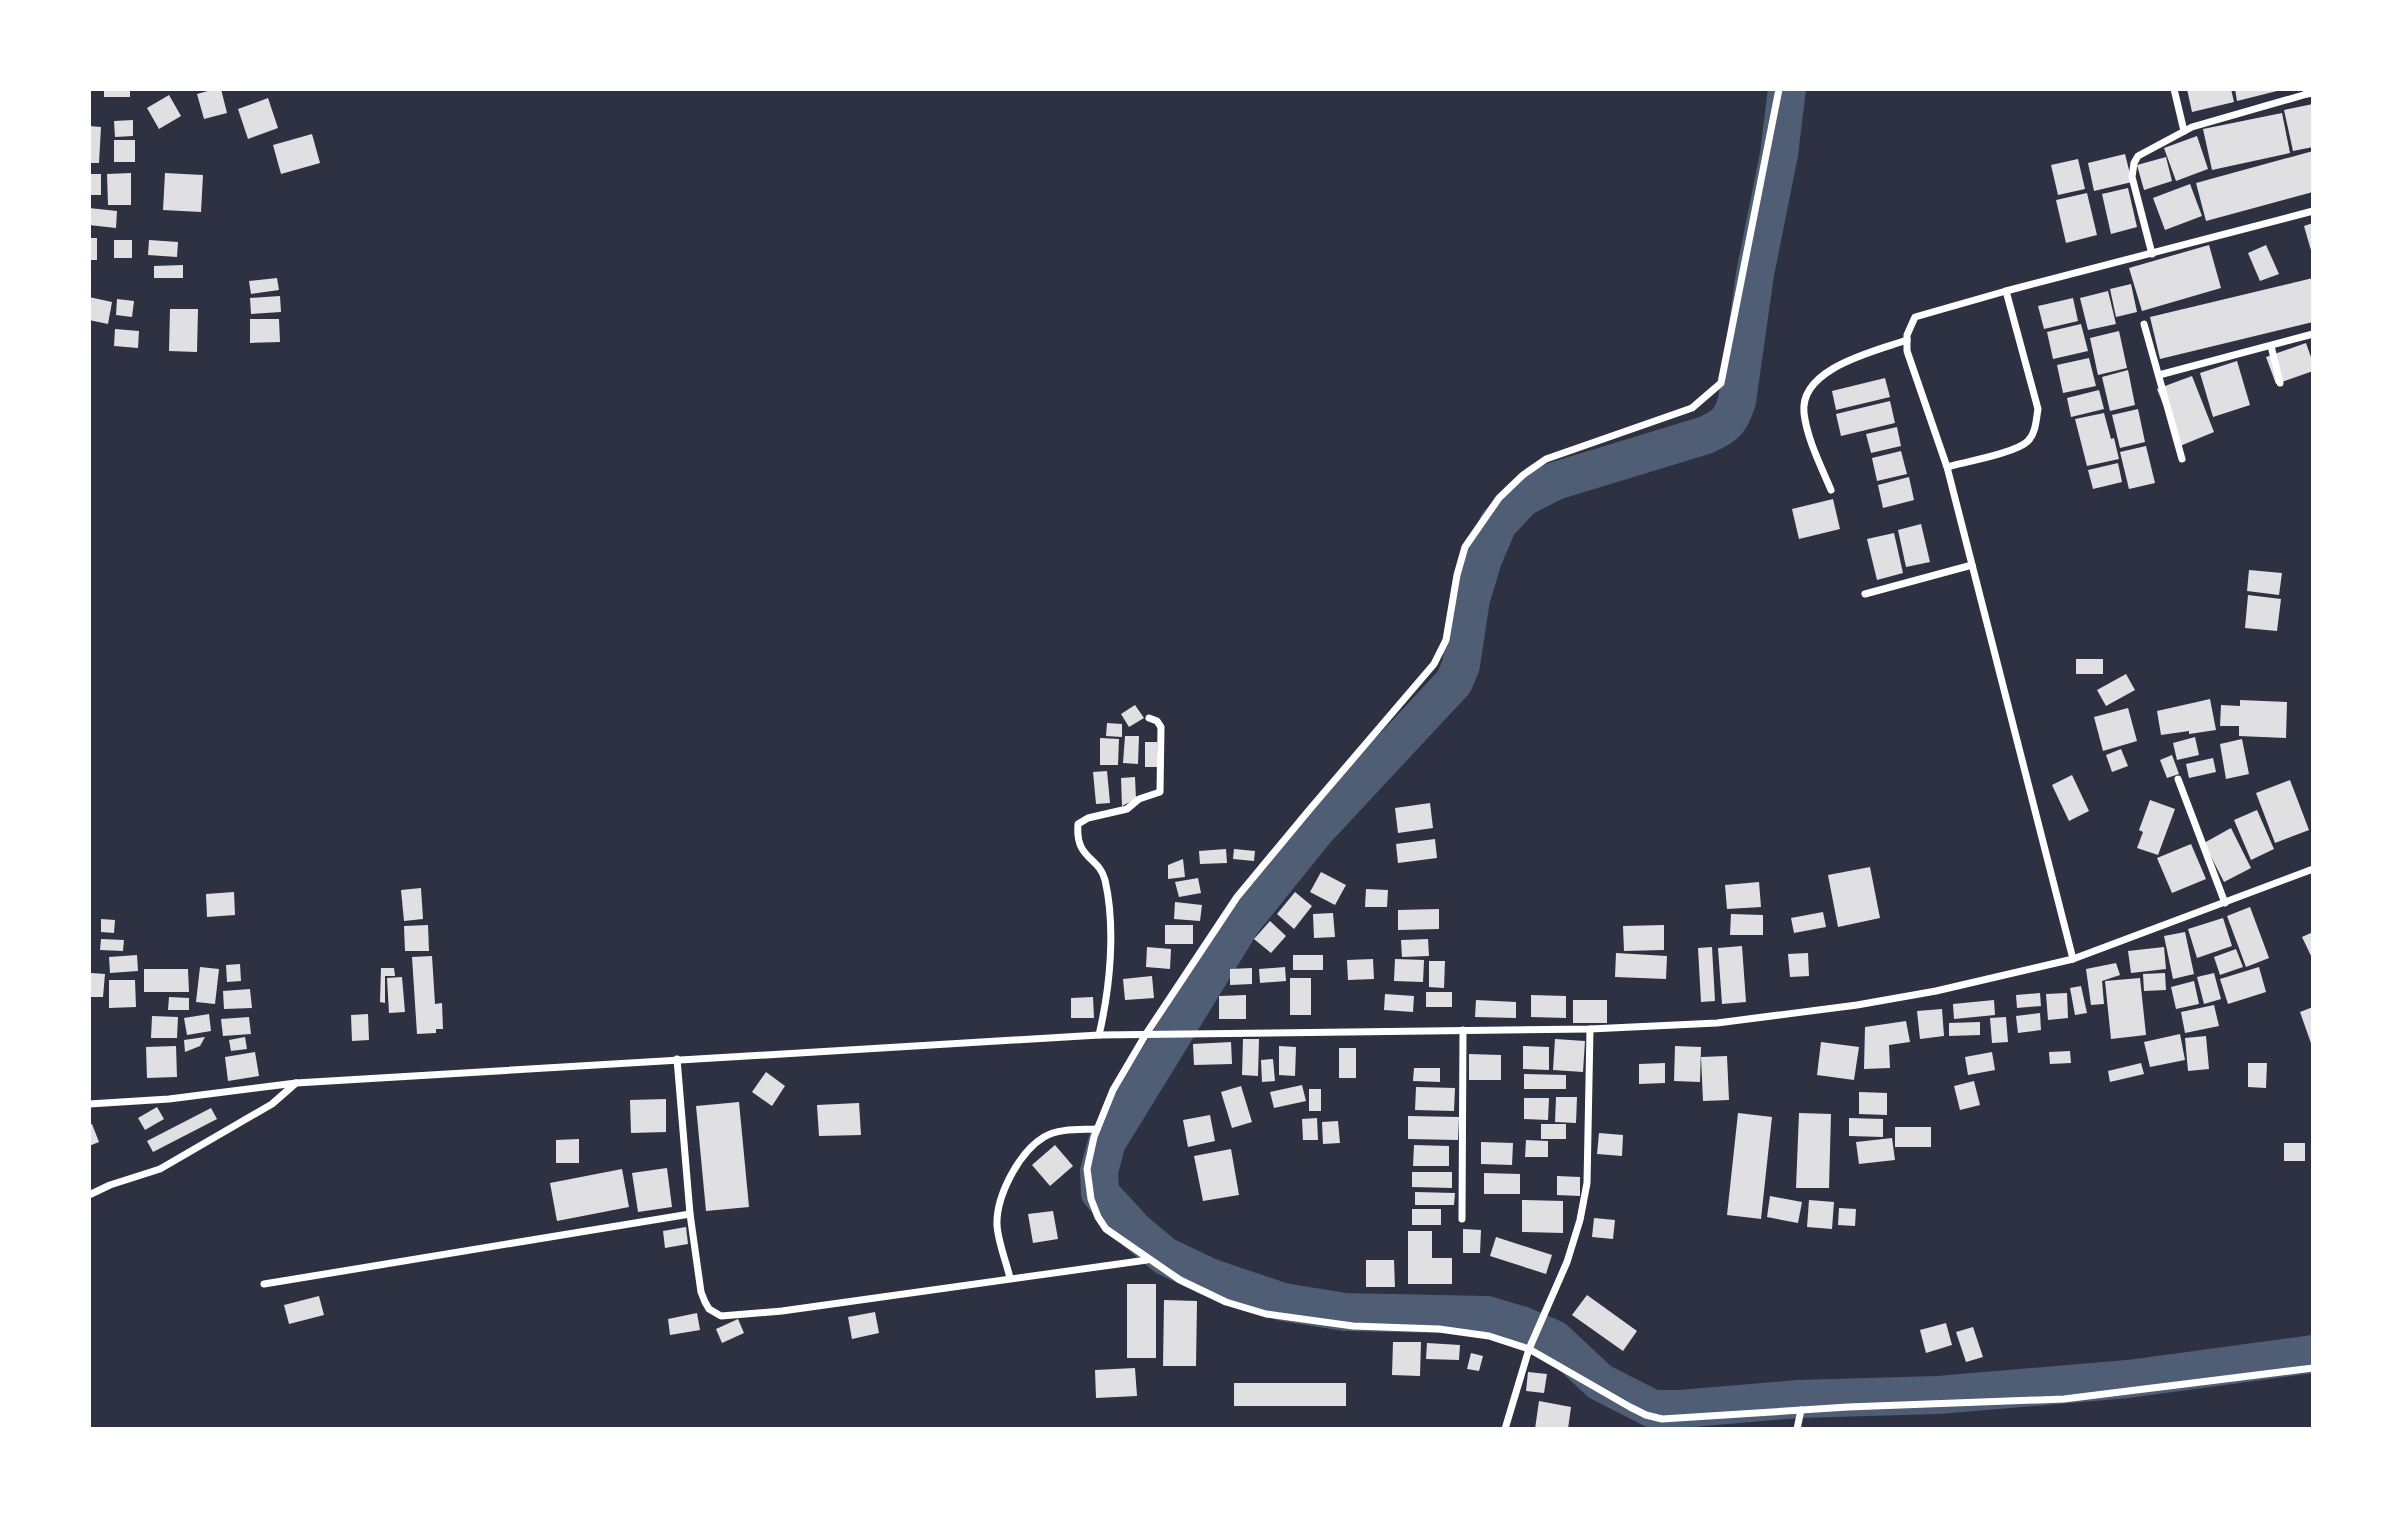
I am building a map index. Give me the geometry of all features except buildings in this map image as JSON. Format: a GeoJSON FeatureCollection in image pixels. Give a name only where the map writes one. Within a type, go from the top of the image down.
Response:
{"type":"FeatureCollection","features":[{"type":"Feature","properties":{"kind":"street"},"geometry":{"type":"LineString","coordinates":[[1779,89],[1721,383],[1692,408],[1546,459],[1523,475],[1499,498],[1465,547],[1457,575],[1446,640],[1434,664],[1237,897],[1146,1034],[1113,1090],[1097,1129],[1087,1169],[1091,1199],[1098,1217],[1106,1229],[1147,1260],[1203,1292],[1266,1314],[1353,1326],[1439,1329],[1489,1336],[1529,1349],[1646,1415],[1677,1419],[1801,1410],[2064,1399],[2313,1368]]}},
{"type":"Feature","properties":{"kind":"street"},"geometry":{"type":"LineString","coordinates":[[2174,89],[2184,131]]}},
{"type":"Feature","properties":{"kind":"street"},"geometry":{"type":"LineString","coordinates":[[2152,254],[2132,177],[2138,156],[2184,131],[2309,92]]}},
{"type":"Feature","properties":{"kind":"street"},"geometry":{"type":"LineString","coordinates":[[2073,959],[1947,467],[1907,351],[1910,326],[1916,317],[2006,291],[2313,211]]}},
{"type":"Feature","properties":{"kind":"street"},"geometry":{"type":"LineString","coordinates":[[1947,467],[2020,447],[2030,440],[2035,428],[2038,409],[2006,291]]}},
{"type":"Feature","properties":{"kind":"street"},"geometry":{"type":"LineString","coordinates":[[2144,324],[2182,459]]}},
{"type":"Feature","properties":{"kind":"street"},"geometry":{"type":"LineString","coordinates":[[2159,375],[2313,334]]}},
{"type":"Feature","properties":{"kind":"street"},"geometry":{"type":"LineString","coordinates":[[1830,490],[1804,412],[1809,389],[1838,364],[1907,340]]}},
{"type":"Feature","properties":{"kind":"street"},"geometry":{"type":"LineString","coordinates":[[2271,346],[2280,383]]}},
{"type":"Feature","properties":{"kind":"street"},"geometry":{"type":"LineString","coordinates":[[1865,594],[1972,565]]}},
{"type":"Feature","properties":{"kind":"street"},"geometry":{"type":"LineString","coordinates":[[1099,1035],[1108,989],[1108,909],[1105,879],[1079,846],[1078,824],[1088,818],[1127,809],[1143,797],[1160,792],[1161,727],[1157,721],[1149,718]]}},
{"type":"Feature","properties":{"kind":"street"},"geometry":{"type":"LineString","coordinates":[[2178,779],[2225,903]]}},
{"type":"Feature","properties":{"kind":"street"},"geometry":{"type":"LineString","coordinates":[[89,1104],[170,1099],[296,1083],[1099,1035],[1590,1029],[1717,1023],[1792,1015],[1936,991],[2073,959],[2313,869]]}},
{"type":"Feature","properties":{"kind":"street"},"geometry":{"type":"LineString","coordinates":[[1505,1429],[1529,1349],[1567,1262],[1580,1220],[1587,1183],[1590,1029]]}},
{"type":"Feature","properties":{"kind":"street"},"geometry":{"type":"LineString","coordinates":[[1462,1219],[1463,1030]]}},
{"type":"Feature","properties":{"kind":"street"},"geometry":{"type":"LineString","coordinates":[[677,1059],[690,1214],[701,1292],[709,1309],[721,1316],[782,1311],[1147,1260]]}},
{"type":"Feature","properties":{"kind":"street"},"geometry":{"type":"LineString","coordinates":[[89,1195],[169,1164],[272,1104],[296,1083]]}},
{"type":"Feature","properties":{"kind":"street"},"geometry":{"type":"LineString","coordinates":[[1010,1278],[997,1226],[999,1208],[1009,1179],[1032,1147],[1045,1137],[1067,1130],[1097,1129]]}},
{"type":"Feature","properties":{"kind":"street"},"geometry":{"type":"LineString","coordinates":[[264,1284],[690,1214]]}},
{"type":"Feature","properties":{"kind":"street"},"geometry":{"type":"LineString","coordinates":[[1797,1429],[1801,1410]]}},
{"type":"Feature","properties":{"kind":"waterway"},"geometry":{"type":"LineString","coordinates":[[1787,89],[1779,154],[1755,274],[1737,401],[1729,419],[1723,426],[1706,435],[1555,481],[1522,498],[1498,524],[1483,559],[1471,599],[1461,665],[1454,682],[1316,830],[1242,922],[1107,1142],[1099,1171],[1100,1193],[1135,1231],[1165,1256],[1209,1277],[1283,1302],[1345,1312],[1487,1315],[1521,1325],[1554,1339],[1600,1382],[1653,1409],[1798,1399],[1938,1395],[2128,1379],[2313,1354]]}}]}
